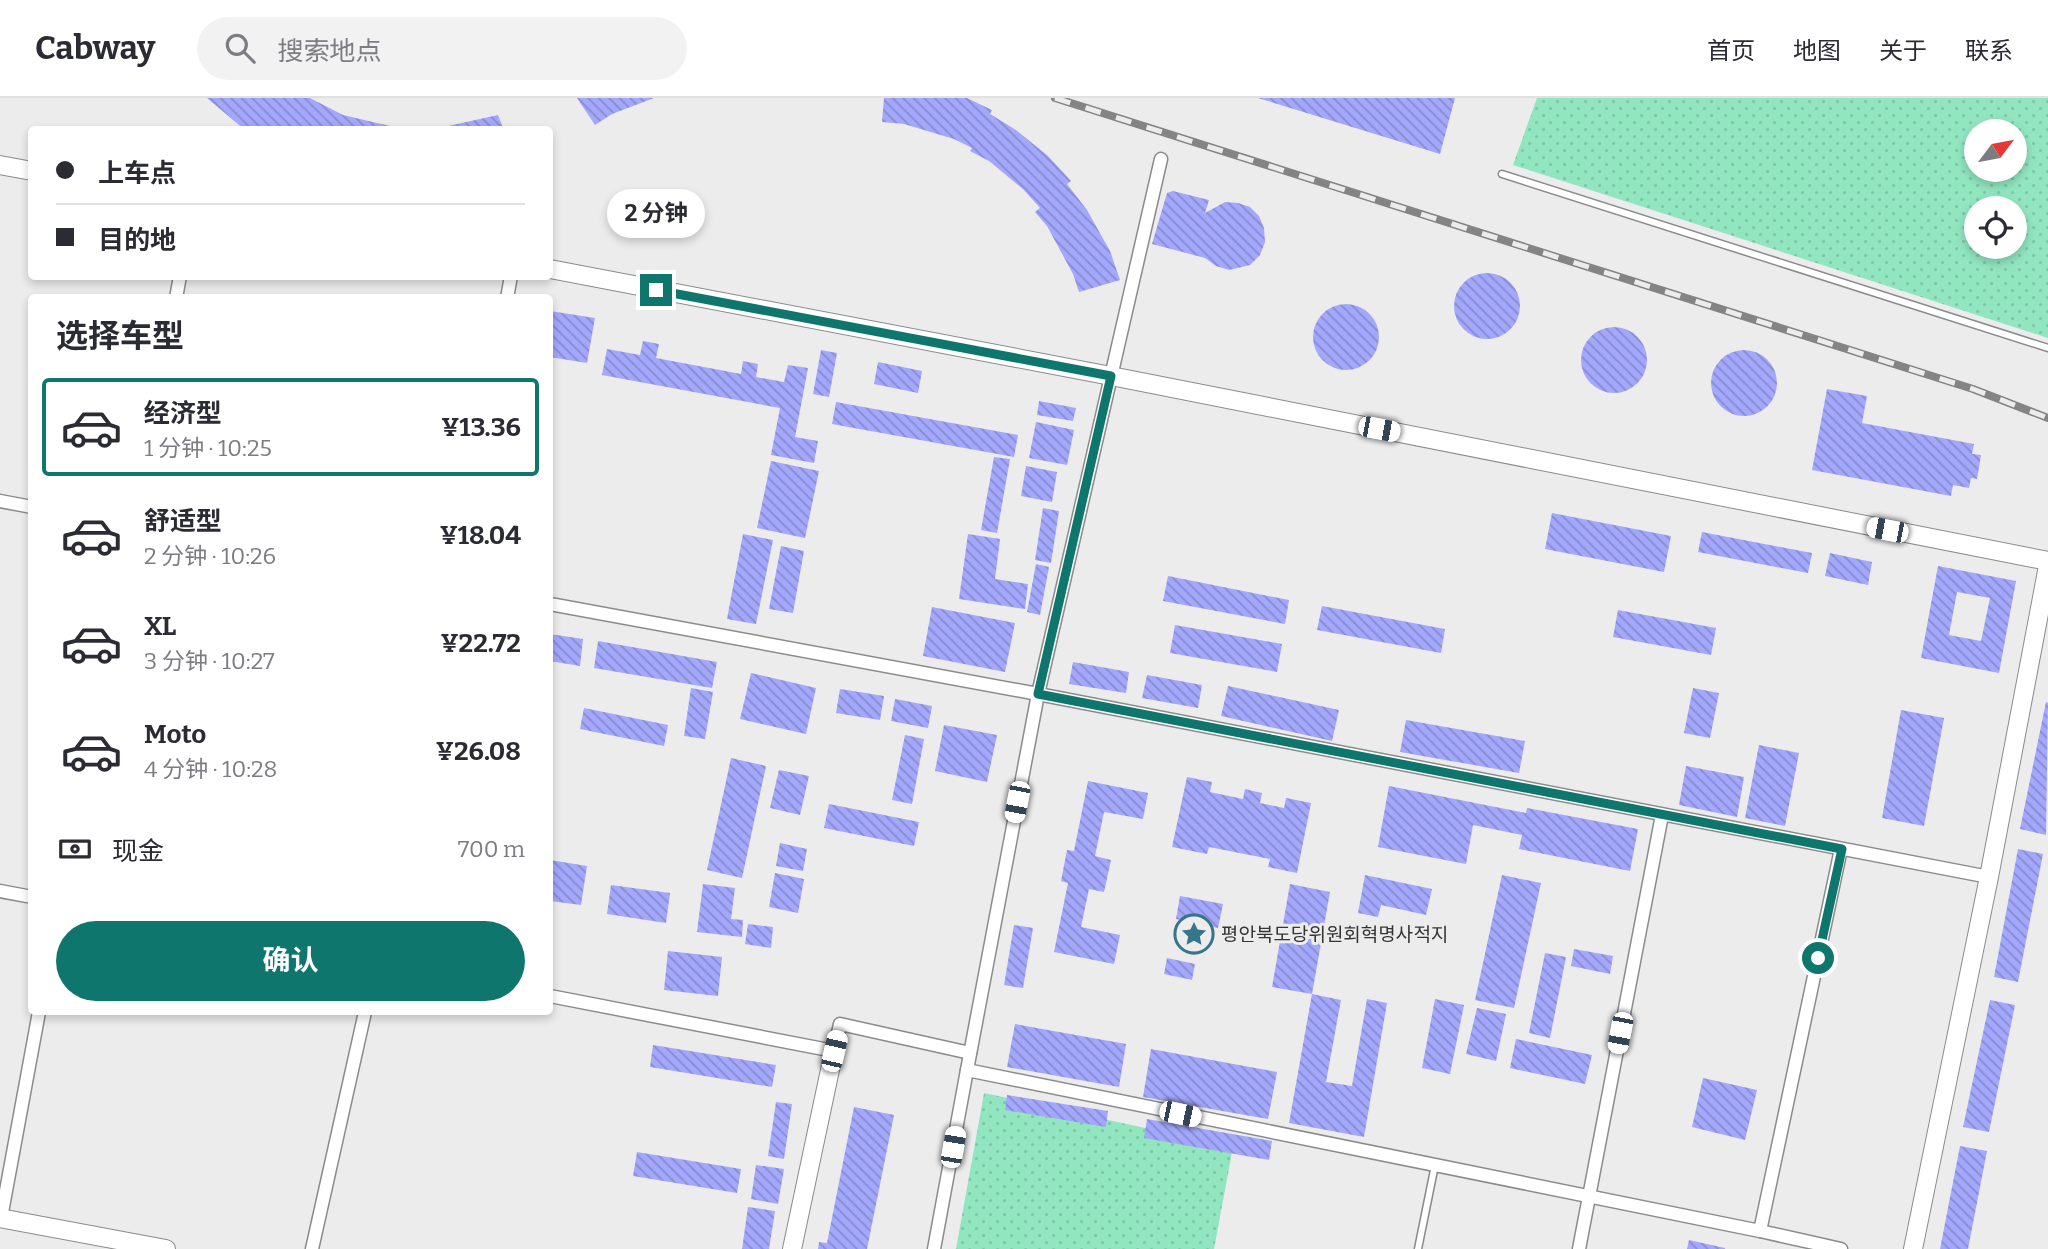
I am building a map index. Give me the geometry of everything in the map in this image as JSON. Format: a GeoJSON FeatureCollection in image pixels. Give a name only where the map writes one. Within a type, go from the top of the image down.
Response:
{"type":"FeatureCollection","features":[{"type":"Feature","properties":{"kind":"street"},"geometry":{"type":"LineString","coordinates":[[934,1249],[1038,694],[1161,159]]}},
{"type":"Feature","properties":{"kind":"street"},"geometry":{"type":"LineString","coordinates":[[0,165],[28,170]]}},
{"type":"Feature","properties":{"kind":"street"},"geometry":{"type":"LineString","coordinates":[[553,270],[1111,376],[2048,564],[1989,877],[1913,1249]]}},
{"type":"Feature","properties":{"kind":"street"},"geometry":{"type":"LineString","coordinates":[[0,501],[28,506]]}},
{"type":"Feature","properties":{"kind":"street"},"geometry":{"type":"LineString","coordinates":[[553,605],[1038,694],[1989,877]]}},
{"type":"Feature","properties":{"kind":"street"},"geometry":{"type":"LineString","coordinates":[[1579,1249],[1662,815]]}},
{"type":"Feature","properties":{"kind":"street"},"geometry":{"type":"LineString","coordinates":[[1760,1231],[1842,849]]}},
{"type":"Feature","properties":{"kind":"street"},"geometry":{"type":"LineString","coordinates":[[0,891],[28,896]]}},
{"type":"Feature","properties":{"kind":"street"},"geometry":{"type":"LineString","coordinates":[[553,997],[834,1051]]}},
{"type":"Feature","properties":{"kind":"street"},"geometry":{"type":"LineString","coordinates":[[38,1015],[1,1218],[166,1249]]}},
{"type":"Feature","properties":{"kind":"street"},"geometry":{"type":"LineString","coordinates":[[312,1249],[364,1015]]}},
{"type":"Feature","properties":{"kind":"street"},"geometry":{"type":"LineString","coordinates":[[792,1249],[839,1024],[970,1053]]}},
{"type":"Feature","properties":{"kind":"street"},"geometry":{"type":"LineString","coordinates":[[967,1070],[1841,1249]]}},
{"type":"Feature","properties":{"kind":"lane"},"geometry":{"type":"LineString","coordinates":[[1502,174],[2048,348]]}},
{"type":"Feature","properties":{"kind":"lane"},"geometry":{"type":"LineString","coordinates":[[1418,1249],[1435,1165]]}},
{"type":"Feature","properties":{"kind":"green space"},"geometry":{"type":"Polygon","coordinates":[[[1537,98],[2048,98],[2048,338],[1513,165],[1537,98]]]}},
{"type":"Feature","properties":{"kind":"green space"},"geometry":{"type":"Polygon","coordinates":[[[984,1093],[1233,1147],[1214,1249],[956,1249],[984,1093]]]}},
{"type":"Feature","properties":{"kind":"building"},"geometry":{"type":"Polygon","coordinates":[[[207,98],[310,98],[343,115],[390,126],[240,126],[207,98]]]}},
{"type":"Feature","properties":{"kind":"building"},"geometry":{"type":"Polygon","coordinates":[[[577,98],[654,98],[612,114],[595,125],[577,98]]]}},
{"type":"Feature","properties":{"kind":"building"},"geometry":{"type":"Polygon","coordinates":[[[884,98],[967,98],[992,110],[990,114],[1016,130],[1048,156],[1071,181],[1067,184],[1087,210],[1110,251],[1120,280],[1079,292],[1073,274],[1047,226],[1035,212],[1040,208],[1024,190],[989,161],[970,151],[972,148],[954,139],[904,124],[882,122],[884,98]]]}},
{"type":"Feature","properties":{"kind":"building"},"geometry":{"type":"Polygon","coordinates":[[[1258,98],[1455,98],[1440,154],[1258,98]]]}},
{"type":"Feature","properties":{"kind":"building"},"geometry":{"type":"Polygon","coordinates":[[[498,115],[502,126],[448,126],[498,115]]]}},
{"type":"Feature","properties":{"kind":"building"},"geometry":{"type":"Polygon","coordinates":[[[1173,191],[1209,200],[1205,213],[1225,202],[1250,207],[1259,216],[1264,228],[1265,242],[1260,255],[1250,265],[1229,270],[1216,266],[1205,258],[1152,244],[1167,193],[1173,191]]]}},
{"type":"Feature","properties":{"kind":"building"},"geometry":{"type":"Polygon","coordinates":[[[1481,273],[1493,273],[1505,278],[1515,288],[1520,306],[1518,319],[1505,334],[1493,339],[1481,339],[1469,334],[1459,324],[1454,312],[1454,300],[1459,288],[1469,278],[1481,273]]]}},
{"type":"Feature","properties":{"kind":"building"},"geometry":{"type":"Polygon","coordinates":[[[1340,304],[1352,304],[1364,309],[1374,319],[1379,337],[1377,350],[1364,365],[1352,370],[1340,370],[1328,365],[1318,355],[1313,343],[1313,331],[1318,319],[1328,309],[1340,304]]]}},
{"type":"Feature","properties":{"kind":"building"},"geometry":{"type":"Polygon","coordinates":[[[553,311],[595,318],[587,363],[553,357],[553,311]]]}},
{"type":"Feature","properties":{"kind":"building"},"geometry":{"type":"Polygon","coordinates":[[[1608,327],[1620,327],[1632,332],[1642,342],[1647,360],[1645,373],[1632,388],[1620,393],[1608,393],[1596,388],[1586,378],[1581,366],[1581,354],[1586,342],[1596,332],[1608,327]]]}},
{"type":"Feature","properties":{"kind":"building"},"geometry":{"type":"Polygon","coordinates":[[[643,341],[659,344],[656,358],[741,374],[743,361],[758,364],[756,377],[784,382],[788,365],[808,368],[795,437],[818,441],[814,463],[771,455],[780,408],[602,375],[607,349],[640,355],[643,341]]]}},
{"type":"Feature","properties":{"kind":"building"},"geometry":{"type":"Polygon","coordinates":[[[821,350],[837,353],[829,397],[813,394],[821,350]]]}},
{"type":"Feature","properties":{"kind":"building"},"geometry":{"type":"Polygon","coordinates":[[[1738,350],[1750,350],[1762,355],[1772,365],[1777,383],[1775,396],[1762,411],[1750,416],[1738,416],[1726,411],[1716,401],[1711,389],[1711,377],[1716,365],[1726,355],[1738,350]]]}},
{"type":"Feature","properties":{"kind":"building"},"geometry":{"type":"Polygon","coordinates":[[[878,362],[922,371],[918,393],[874,384],[878,362]]]}},
{"type":"Feature","properties":{"kind":"building"},"geometry":{"type":"Polygon","coordinates":[[[1827,389],[1867,396],[1862,423],[1974,444],[1972,454],[1981,455],[1977,479],[1971,478],[1969,488],[1953,485],[1951,496],[1812,470],[1827,389]]]}},
{"type":"Feature","properties":{"kind":"building"},"geometry":{"type":"Polygon","coordinates":[[[1039,401],[1076,408],[1073,421],[1037,415],[1039,401]]]}},
{"type":"Feature","properties":{"kind":"building"},"geometry":{"type":"Polygon","coordinates":[[[836,402],[1018,435],[1014,457],[832,424],[836,402]]]}},
{"type":"Feature","properties":{"kind":"building"},"geometry":{"type":"Polygon","coordinates":[[[1036,422],[1074,430],[1067,465],[1029,458],[1036,422]]]}},
{"type":"Feature","properties":{"kind":"building"},"geometry":{"type":"Polygon","coordinates":[[[994,457],[1010,459],[997,533],[981,530],[994,457]]]}},
{"type":"Feature","properties":{"kind":"building"},"geometry":{"type":"Polygon","coordinates":[[[771,461],[819,471],[805,538],[757,528],[771,461]]]}},
{"type":"Feature","properties":{"kind":"building"},"geometry":{"type":"Polygon","coordinates":[[[1026,466],[1057,472],[1052,502],[1021,496],[1026,466]]]}},
{"type":"Feature","properties":{"kind":"building"},"geometry":{"type":"Polygon","coordinates":[[[1043,508],[1059,511],[1051,563],[1035,560],[1043,508]]]}},
{"type":"Feature","properties":{"kind":"building"},"geometry":{"type":"Polygon","coordinates":[[[1552,513],[1671,536],[1664,572],[1545,549],[1552,513]]]}},
{"type":"Feature","properties":{"kind":"building"},"geometry":{"type":"Polygon","coordinates":[[[1702,532],[1812,553],[1808,573],[1698,552],[1702,532]]]}},
{"type":"Feature","properties":{"kind":"building"},"geometry":{"type":"Polygon","coordinates":[[[743,534],[773,540],[756,624],[727,619],[743,534]]]}},
{"type":"Feature","properties":{"kind":"building"},"geometry":{"type":"Polygon","coordinates":[[[968,534],[1000,539],[995,579],[1028,584],[1025,609],[959,599],[968,534]]]}},
{"type":"Feature","properties":{"kind":"building"},"geometry":{"type":"Polygon","coordinates":[[[781,546],[804,551],[793,613],[769,609],[781,546]]]}},
{"type":"Feature","properties":{"kind":"building"},"geometry":{"type":"Polygon","coordinates":[[[1830,553],[1872,562],[1868,585],[1825,576],[1830,553]]]}},
{"type":"Feature","properties":{"kind":"building"},"geometry":{"type":"Polygon","coordinates":[[[1036,564],[1049,567],[1040,615],[1027,612],[1036,564]]]}},
{"type":"Feature","properties":{"kind":"building"},"geometry":{"type":"Polygon","coordinates":[[[1938,566],[2016,581],[1999,673],[1921,658],[1938,566]],[[1957,592],[1949,635],[1981,641],[1990,598],[1957,592]]]}},
{"type":"Feature","properties":{"kind":"building"},"geometry":{"type":"Polygon","coordinates":[[[1168,576],[1289,600],[1285,624],[1163,601],[1168,576]]]}},
{"type":"Feature","properties":{"kind":"building"},"geometry":{"type":"Polygon","coordinates":[[[1322,606],[1445,629],[1441,653],[1317,630],[1322,606]]]}},
{"type":"Feature","properties":{"kind":"building"},"geometry":{"type":"Polygon","coordinates":[[[932,607],[1015,623],[1005,672],[923,656],[932,607]]]}},
{"type":"Feature","properties":{"kind":"building"},"geometry":{"type":"Polygon","coordinates":[[[1618,610],[1716,628],[1711,655],[1613,637],[1618,610]]]}},
{"type":"Feature","properties":{"kind":"building"},"geometry":{"type":"Polygon","coordinates":[[[1175,625],[1282,644],[1277,672],[1170,653],[1175,625]]]}},
{"type":"Feature","properties":{"kind":"building"},"geometry":{"type":"Polygon","coordinates":[[[553,634],[583,639],[580,666],[553,662],[553,634]]]}},
{"type":"Feature","properties":{"kind":"building"},"geometry":{"type":"Polygon","coordinates":[[[598,641],[717,662],[712,688],[594,668],[598,641]]]}},
{"type":"Feature","properties":{"kind":"building"},"geometry":{"type":"Polygon","coordinates":[[[1073,662],[1129,672],[1126,693],[1069,684],[1073,662]]]}},
{"type":"Feature","properties":{"kind":"building"},"geometry":{"type":"Polygon","coordinates":[[[751,673],[816,688],[806,734],[740,719],[751,673]]]}},
{"type":"Feature","properties":{"kind":"building"},"geometry":{"type":"Polygon","coordinates":[[[1147,675],[1202,685],[1198,708],[1142,698],[1147,675]]]}},
{"type":"Feature","properties":{"kind":"building"},"geometry":{"type":"Polygon","coordinates":[[[1228,686],[1339,710],[1332,741],[1221,716],[1228,686]]]}},
{"type":"Feature","properties":{"kind":"building"},"geometry":{"type":"Polygon","coordinates":[[[691,688],[713,692],[705,739],[684,736],[691,688]]]}},
{"type":"Feature","properties":{"kind":"building"},"geometry":{"type":"Polygon","coordinates":[[[1693,688],[1719,693],[1710,738],[1684,733],[1693,688]]]}},
{"type":"Feature","properties":{"kind":"building"},"geometry":{"type":"Polygon","coordinates":[[[840,689],[884,696],[880,720],[836,713],[840,689]]]}},
{"type":"Feature","properties":{"kind":"building"},"geometry":{"type":"Polygon","coordinates":[[[895,699],[932,706],[928,728],[891,721],[895,699]]]}},
{"type":"Feature","properties":{"kind":"building"},"geometry":{"type":"Polygon","coordinates":[[[2046,702],[2048,703],[2046,835],[2020,829],[2046,702]]]}},
{"type":"Feature","properties":{"kind":"building"},"geometry":{"type":"Polygon","coordinates":[[[584,708],[668,725],[664,746],[580,729],[584,708]]]}},
{"type":"Feature","properties":{"kind":"building"},"geometry":{"type":"Polygon","coordinates":[[[1901,710],[1944,718],[1924,826],[1882,818],[1901,710]]]}},
{"type":"Feature","properties":{"kind":"building"},"geometry":{"type":"Polygon","coordinates":[[[1406,720],[1525,741],[1519,773],[1400,752],[1406,720]]]}},
{"type":"Feature","properties":{"kind":"building"},"geometry":{"type":"Polygon","coordinates":[[[944,725],[997,735],[987,782],[935,771],[944,725]]]}},
{"type":"Feature","properties":{"kind":"building"},"geometry":{"type":"Polygon","coordinates":[[[905,735],[924,739],[912,804],[892,800],[905,735]]]}},
{"type":"Feature","properties":{"kind":"building"},"geometry":{"type":"Polygon","coordinates":[[[1759,745],[1799,753],[1785,826],[1745,818],[1759,745]]]}},
{"type":"Feature","properties":{"kind":"building"},"geometry":{"type":"Polygon","coordinates":[[[731,758],[766,766],[742,878],[707,870],[731,758]]]}},
{"type":"Feature","properties":{"kind":"building"},"geometry":{"type":"Polygon","coordinates":[[[1686,766],[1744,777],[1737,817],[1679,805],[1686,766]]]}},
{"type":"Feature","properties":{"kind":"building"},"geometry":{"type":"Polygon","coordinates":[[[779,770],[809,776],[800,815],[770,808],[779,770]]]}},
{"type":"Feature","properties":{"kind":"building"},"geometry":{"type":"Polygon","coordinates":[[[1187,777],[1212,782],[1210,792],[1243,799],[1245,789],[1262,793],[1260,803],[1284,808],[1286,798],[1311,803],[1297,873],[1268,867],[1270,859],[1209,847],[1207,854],[1172,847],[1187,777]]]}},
{"type":"Feature","properties":{"kind":"building"},"geometry":{"type":"Polygon","coordinates":[[[1088,781],[1148,793],[1143,819],[1104,812],[1095,856],[1111,860],[1104,892],[1089,889],[1081,927],[1120,935],[1114,964],[1054,952],[1068,883],[1061,881],[1067,850],[1074,851],[1088,781]]]}},
{"type":"Feature","properties":{"kind":"building"},"geometry":{"type":"Polygon","coordinates":[[[1389,786],[1526,813],[1527,808],[1638,829],[1630,871],[1519,849],[1522,835],[1473,825],[1466,864],[1378,847],[1389,786]]]}},
{"type":"Feature","properties":{"kind":"building"},"geometry":{"type":"Polygon","coordinates":[[[829,804],[919,822],[914,846],[824,828],[829,804]]]}},
{"type":"Feature","properties":{"kind":"building"},"geometry":{"type":"Polygon","coordinates":[[[780,843],[807,849],[803,871],[776,866],[780,843]]]}},
{"type":"Feature","properties":{"kind":"building"},"geometry":{"type":"Polygon","coordinates":[[[2018,849],[2043,854],[2018,982],[1994,977],[2018,849]]]}},
{"type":"Feature","properties":{"kind":"building"},"geometry":{"type":"Polygon","coordinates":[[[553,860],[587,866],[581,905],[553,901],[553,860]]]}},
{"type":"Feature","properties":{"kind":"building"},"geometry":{"type":"Polygon","coordinates":[[[775,873],[804,879],[798,913],[769,907],[775,873]]]}},
{"type":"Feature","properties":{"kind":"building"},"geometry":{"type":"Polygon","coordinates":[[[1365,875],[1432,889],[1426,915],[1381,905],[1378,917],[1358,913],[1365,875]]]}},
{"type":"Feature","properties":{"kind":"building"},"geometry":{"type":"Polygon","coordinates":[[[1502,875],[1541,883],[1514,1008],[1475,1000],[1502,875]]]}},
{"type":"Feature","properties":{"kind":"building"},"geometry":{"type":"Polygon","coordinates":[[[703,884],[735,888],[731,919],[743,920],[742,937],[697,932],[703,884]]]}},
{"type":"Feature","properties":{"kind":"building"},"geometry":{"type":"Polygon","coordinates":[[[1290,884],[1330,892],[1312,994],[1272,987],[1290,884]]]}},
{"type":"Feature","properties":{"kind":"building"},"geometry":{"type":"Polygon","coordinates":[[[611,885],[670,893],[666,923],[607,914],[611,885]]]}},
{"type":"Feature","properties":{"kind":"building"},"geometry":{"type":"Polygon","coordinates":[[[1180,896],[1223,904],[1218,928],[1176,919],[1180,896]]]}},
{"type":"Feature","properties":{"kind":"building"},"geometry":{"type":"Polygon","coordinates":[[[748,924],[773,927],[771,948],[745,944],[748,924]]]}},
{"type":"Feature","properties":{"kind":"building"},"geometry":{"type":"Polygon","coordinates":[[[1014,925],[1033,928],[1023,988],[1004,985],[1014,925]]]}},
{"type":"Feature","properties":{"kind":"building"},"geometry":{"type":"Polygon","coordinates":[[[1574,949],[1613,956],[1610,974],[1571,966],[1574,949]]]}},
{"type":"Feature","properties":{"kind":"building"},"geometry":{"type":"Polygon","coordinates":[[[668,951],[722,957],[718,996],[664,990],[668,951]]]}},
{"type":"Feature","properties":{"kind":"building"},"geometry":{"type":"Polygon","coordinates":[[[1545,953],[1566,957],[1550,1038],[1529,1033],[1545,953]]]}},
{"type":"Feature","properties":{"kind":"building"},"geometry":{"type":"Polygon","coordinates":[[[1167,958],[1195,964],[1192,980],[1164,974],[1167,958]]]}},
{"type":"Feature","properties":{"kind":"building"},"geometry":{"type":"Polygon","coordinates":[[[1312,994],[1341,1000],[1326,1082],[1352,1086],[1367,999],[1387,1003],[1364,1137],[1289,1123],[1312,994]]]}},
{"type":"Feature","properties":{"kind":"building"},"geometry":{"type":"Polygon","coordinates":[[[1435,999],[1464,1005],[1450,1074],[1422,1068],[1435,999]]]}},
{"type":"Feature","properties":{"kind":"building"},"geometry":{"type":"Polygon","coordinates":[[[1990,1000],[2015,1005],[1989,1132],[1963,1127],[1990,1000]]]}},
{"type":"Feature","properties":{"kind":"building"},"geometry":{"type":"Polygon","coordinates":[[[1477,1008],[1506,1014],[1496,1061],[1466,1054],[1477,1008]]]}},
{"type":"Feature","properties":{"kind":"building"},"geometry":{"type":"Polygon","coordinates":[[[1015,1024],[1126,1044],[1119,1087],[1007,1067],[1015,1024]]]}},
{"type":"Feature","properties":{"kind":"building"},"geometry":{"type":"Polygon","coordinates":[[[1516,1039],[1592,1055],[1585,1084],[1510,1068],[1516,1039]]]}},
{"type":"Feature","properties":{"kind":"building"},"geometry":{"type":"Polygon","coordinates":[[[653,1045],[776,1065],[772,1087],[650,1067],[653,1045]]]}},
{"type":"Feature","properties":{"kind":"building"},"geometry":{"type":"Polygon","coordinates":[[[1151,1049],[1277,1072],[1268,1119],[1143,1097],[1151,1049]]]}},
{"type":"Feature","properties":{"kind":"building"},"geometry":{"type":"Polygon","coordinates":[[[1703,1078],[1757,1090],[1745,1140],[1692,1127],[1703,1078]]]}},
{"type":"Feature","properties":{"kind":"building"},"geometry":{"type":"Polygon","coordinates":[[[1007,1095],[1108,1111],[1106,1127],[1005,1110],[1007,1095]]]}},
{"type":"Feature","properties":{"kind":"building"},"geometry":{"type":"Polygon","coordinates":[[[776,1102],[792,1104],[784,1159],[768,1156],[776,1102]]]}},
{"type":"Feature","properties":{"kind":"building"},"geometry":{"type":"Polygon","coordinates":[[[854,1107],[894,1115],[867,1249],[818,1249],[819,1242],[827,1243],[854,1107]]]}},
{"type":"Feature","properties":{"kind":"building"},"geometry":{"type":"Polygon","coordinates":[[[1147,1119],[1272,1141],[1269,1160],[1144,1138],[1147,1119]]]}},
{"type":"Feature","properties":{"kind":"building"},"geometry":{"type":"Polygon","coordinates":[[[1960,1146],[1987,1151],[1968,1249],[1940,1249],[1960,1146]]]}},
{"type":"Feature","properties":{"kind":"building"},"geometry":{"type":"Polygon","coordinates":[[[637,1152],[741,1169],[737,1193],[633,1176],[637,1152]]]}},
{"type":"Feature","properties":{"kind":"building"},"geometry":{"type":"Polygon","coordinates":[[[756,1165],[784,1169],[778,1204],[751,1199],[756,1165]]]}},
{"type":"Feature","properties":{"kind":"building"},"geometry":{"type":"Polygon","coordinates":[[[748,1207],[775,1211],[769,1249],[742,1249],[748,1207]]]}},
{"type":"Feature","properties":{"kind":"building"},"geometry":{"type":"Polygon","coordinates":[[[1689,1240],[1725,1248],[1725,1249],[1687,1249],[1689,1240]]]}},
{"type":"Feature","properties":{"kind":"railway"},"geometry":{"type":"LineString","coordinates":[[1055,98],[1973,389],[2048,418]]}},
{"type":"Feature","properties":{"kind":"place","name":"평안북도당위원회혁명사적지"},"geometry":{"type":"Point","coordinates":[1194,934]}},
{"type":"Feature","properties":{"kind":"route"},"geometry":{"type":"LineString","coordinates":[[656,290],[1111,376],[1038,694],[1842,849],[1818,958]]}}]}
